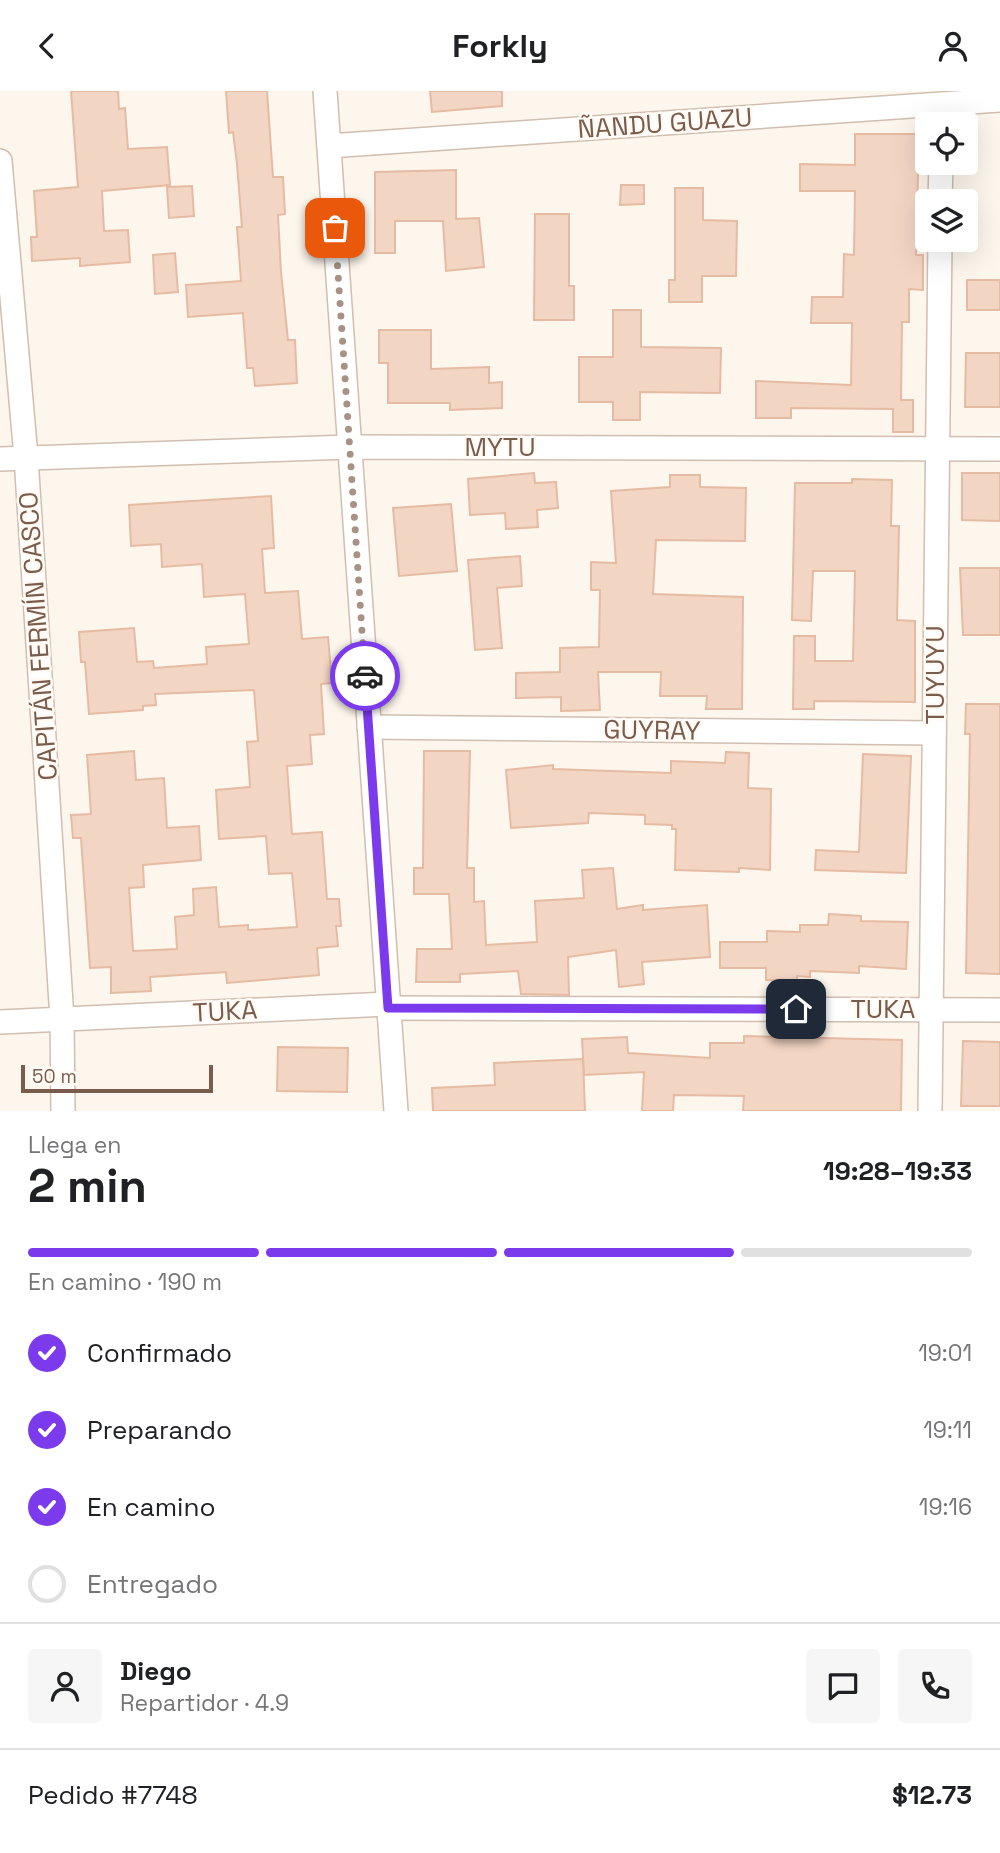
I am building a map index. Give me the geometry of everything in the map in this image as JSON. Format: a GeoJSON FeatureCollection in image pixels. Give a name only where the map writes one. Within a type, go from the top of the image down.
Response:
{"type":"FeatureCollection","features":[{"type":"Feature","properties":{"kind":"street"},"geometry":{"type":"LineString","coordinates":[[325,91],[396,1111]]}},
{"type":"Feature","properties":{"kind":"street","name":"ÑANDU GUAZU"},"geometry":{"type":"LineString","coordinates":[[950,112],[1000,100]]}},
{"type":"Feature","properties":{"kind":"street","name":"ÑANDU GUAZU"},"geometry":{"type":"LineString","coordinates":[[329,146],[915,115]]}},
{"type":"Feature","properties":{"kind":"street","name":"CAPITÁN FERMÍN CASCO"},"geometry":{"type":"LineString","coordinates":[[0,161],[26,457],[62,1019],[63,1111]]}},
{"type":"Feature","properties":{"kind":"street","name":"TUYUYU"},"geometry":{"type":"LineString","coordinates":[[930,1111],[940,252]]}},
{"type":"Feature","properties":{"kind":"street","name":"MYTU"},"geometry":{"type":"LineString","coordinates":[[0,459],[349,447],[1000,449]]}},
{"type":"Feature","properties":{"kind":"street","name":"GUYRAY"},"geometry":{"type":"LineString","coordinates":[[369,727],[934,733]]}},
{"type":"Feature","properties":{"kind":"street","name":"TUKA"},"geometry":{"type":"LineString","coordinates":[[0,1022],[388,1006],[1000,1010]]}},
{"type":"Feature","properties":{"kind":"building"},"geometry":{"type":"Polygon","coordinates":[[[71,91],[118,91],[119,109],[125,108],[128,149],[167,147],[170,185],[102,191],[104,231],[128,230],[130,262],[80,266],[80,258],[32,261],[31,237],[37,237],[34,191],[78,187],[71,91]]]}},
{"type":"Feature","properties":{"kind":"building"},"geometry":{"type":"Polygon","coordinates":[[[226,91],[267,91],[273,177],[283,177],[285,214],[278,215],[281,272],[288,340],[295,340],[297,383],[255,386],[253,368],[247,368],[243,313],[188,317],[186,285],[241,281],[237,227],[242,227],[237,164],[233,132],[229,133],[226,91]]]}},
{"type":"Feature","properties":{"kind":"building"},"geometry":{"type":"Polygon","coordinates":[[[430,91],[502,91],[502,106],[432,112],[430,91]]]}},
{"type":"Feature","properties":{"kind":"building"},"geometry":{"type":"Polygon","coordinates":[[[855,134],[915,134],[915,175],[918,175],[918,189],[915,189],[915,252],[916,255],[923,255],[923,290],[909,289],[909,322],[902,322],[901,400],[913,400],[913,432],[893,432],[893,409],[791,408],[791,418],[756,418],[756,381],[851,385],[852,323],[811,323],[812,297],[843,297],[844,254],[854,255],[855,191],[800,191],[800,164],[855,165],[855,134]]]}},
{"type":"Feature","properties":{"kind":"building"},"geometry":{"type":"Polygon","coordinates":[[[456,170],[456,219],[479,218],[484,267],[446,271],[443,221],[395,221],[395,253],[375,253],[375,172],[456,170]]]}},
{"type":"Feature","properties":{"kind":"building"},"geometry":{"type":"Polygon","coordinates":[[[621,185],[644,185],[644,204],[620,205],[621,185]]]}},
{"type":"Feature","properties":{"kind":"building"},"geometry":{"type":"Polygon","coordinates":[[[192,186],[194,216],[169,218],[167,187],[192,186]]]}},
{"type":"Feature","properties":{"kind":"building"},"geometry":{"type":"Polygon","coordinates":[[[675,188],[703,188],[703,220],[737,221],[736,276],[702,276],[702,302],[669,302],[669,280],[675,280],[675,188]]]}},
{"type":"Feature","properties":{"kind":"building"},"geometry":{"type":"Polygon","coordinates":[[[535,214],[569,214],[569,286],[574,286],[574,320],[534,320],[535,214]]]}},
{"type":"Feature","properties":{"kind":"building"},"geometry":{"type":"Polygon","coordinates":[[[175,253],[178,292],[155,294],[153,255],[175,253]]]}},
{"type":"Feature","properties":{"kind":"building"},"geometry":{"type":"Polygon","coordinates":[[[967,280],[1000,280],[1000,310],[967,310],[967,280]]]}},
{"type":"Feature","properties":{"kind":"building"},"geometry":{"type":"Polygon","coordinates":[[[613,310],[641,310],[641,347],[721,348],[720,393],[640,392],[640,420],[613,420],[613,402],[579,402],[579,357],[613,357],[613,310]]]}},
{"type":"Feature","properties":{"kind":"building"},"geometry":{"type":"Polygon","coordinates":[[[379,330],[431,330],[431,369],[489,367],[489,383],[502,382],[502,408],[450,410],[450,403],[388,403],[388,363],[379,363],[379,330]]]}},
{"type":"Feature","properties":{"kind":"building"},"geometry":{"type":"Polygon","coordinates":[[[966,353],[1000,353],[1000,407],[965,407],[966,353]]]}},
{"type":"Feature","properties":{"kind":"building"},"geometry":{"type":"Polygon","coordinates":[[[534,473],[535,483],[556,482],[558,508],[537,510],[538,527],[506,529],[505,513],[470,515],[468,479],[534,473]]]}},
{"type":"Feature","properties":{"kind":"building"},"geometry":{"type":"Polygon","coordinates":[[[962,473],[1000,473],[1000,521],[962,520],[962,473]]]}},
{"type":"Feature","properties":{"kind":"building"},"geometry":{"type":"Polygon","coordinates":[[[670,475],[700,475],[700,487],[746,488],[745,541],[656,540],[653,594],[743,597],[742,709],[706,709],[707,696],[660,696],[661,672],[598,672],[600,710],[561,711],[561,697],[516,698],[516,673],[560,672],[560,648],[599,647],[600,590],[591,590],[591,562],[616,563],[611,491],[670,487],[670,475]]]}},
{"type":"Feature","properties":{"kind":"building"},"geometry":{"type":"Polygon","coordinates":[[[852,479],[892,480],[891,526],[899,526],[897,620],[915,621],[915,702],[814,701],[814,709],[793,709],[794,636],[815,636],[815,661],[853,661],[855,571],[813,571],[811,621],[792,620],[795,483],[852,483],[852,479]]]}},
{"type":"Feature","properties":{"kind":"building"},"geometry":{"type":"Polygon","coordinates":[[[271,496],[274,548],[262,549],[265,593],[298,591],[302,639],[328,637],[332,683],[321,684],[324,734],[310,735],[312,764],[287,766],[292,834],[322,832],[327,899],[339,899],[341,926],[336,926],[338,946],[317,948],[319,975],[227,983],[226,972],[150,977],[151,991],[111,993],[111,967],[90,968],[81,838],[73,838],[71,815],[91,814],[87,755],[134,751],[136,780],[164,778],[167,828],[199,826],[201,860],[143,865],[144,887],[129,888],[133,951],[177,949],[175,917],[194,915],[193,889],[216,887],[219,927],[248,925],[248,930],[297,927],[292,873],[269,874],[266,836],[219,839],[216,790],[250,787],[247,742],[258,741],[254,690],[155,694],[156,705],[143,706],[143,710],[89,714],[85,662],[81,662],[79,632],[134,628],[137,662],[153,661],[154,668],[207,664],[206,647],[249,644],[245,594],[204,597],[202,564],[162,567],[161,544],[131,546],[129,505],[271,496]]]}},
{"type":"Feature","properties":{"kind":"building"},"geometry":{"type":"Polygon","coordinates":[[[451,504],[457,571],[399,576],[393,508],[451,504]]]}},
{"type":"Feature","properties":{"kind":"building"},"geometry":{"type":"Polygon","coordinates":[[[520,556],[522,586],[497,588],[502,648],[475,650],[468,560],[520,556]]]}},
{"type":"Feature","properties":{"kind":"building"},"geometry":{"type":"Polygon","coordinates":[[[960,568],[1000,568],[1000,635],[963,635],[960,568]]]}},
{"type":"Feature","properties":{"kind":"building"},"geometry":{"type":"Polygon","coordinates":[[[966,704],[1000,704],[1000,974],[966,973],[970,734],[965,734],[966,704]]]}},
{"type":"Feature","properties":{"kind":"building"},"geometry":{"type":"Polygon","coordinates":[[[424,751],[470,751],[467,868],[474,868],[474,902],[484,901],[486,945],[537,942],[535,901],[584,898],[582,870],[613,868],[617,909],[643,905],[643,910],[707,905],[710,957],[642,962],[644,984],[619,987],[616,950],[568,957],[569,995],[521,994],[518,971],[460,974],[460,982],[416,982],[417,949],[452,949],[449,894],[414,894],[414,868],[423,868],[424,751]]]}},
{"type":"Feature","properties":{"kind":"building"},"geometry":{"type":"Polygon","coordinates":[[[726,752],[749,753],[748,788],[771,789],[770,870],[675,870],[676,829],[672,829],[672,825],[645,824],[645,815],[589,813],[588,823],[511,828],[506,770],[553,765],[553,769],[671,773],[671,761],[725,763],[726,752]]]}},
{"type":"Feature","properties":{"kind":"building"},"geometry":{"type":"Polygon","coordinates":[[[863,754],[911,756],[906,873],[815,870],[816,850],[859,852],[863,754]]]}},
{"type":"Feature","properties":{"kind":"building"},"geometry":{"type":"Polygon","coordinates":[[[829,914],[861,916],[861,921],[908,922],[906,969],[859,966],[859,973],[810,971],[810,977],[797,976],[797,981],[766,980],[766,968],[720,968],[720,942],[767,942],[767,931],[800,932],[800,925],[828,925],[829,914]]]}},
{"type":"Feature","properties":{"kind":"building"},"geometry":{"type":"Polygon","coordinates":[[[744,1036],[902,1040],[901,1111],[743,1111],[744,1096],[674,1095],[673,1111],[642,1111],[644,1072],[584,1075],[582,1039],[627,1037],[628,1053],[710,1058],[710,1043],[744,1043],[744,1036]]]}},
{"type":"Feature","properties":{"kind":"building"},"geometry":{"type":"Polygon","coordinates":[[[963,1041],[1000,1042],[1000,1106],[961,1106],[963,1041]]]}},
{"type":"Feature","properties":{"kind":"building"},"geometry":{"type":"Polygon","coordinates":[[[278,1047],[348,1048],[347,1092],[277,1091],[278,1047]]]}},
{"type":"Feature","properties":{"kind":"building"},"geometry":{"type":"Polygon","coordinates":[[[583,1059],[585,1111],[433,1111],[432,1088],[495,1085],[494,1063],[583,1059]]]}},
{"type":"Feature","properties":{"kind":"way so far"},"geometry":{"type":"LineString","coordinates":[[335,228],[365,676]]}},
{"type":"Feature","properties":{"kind":"route"},"geometry":{"type":"LineString","coordinates":[[365,676],[388,1008],[796,1009]]}}]}
